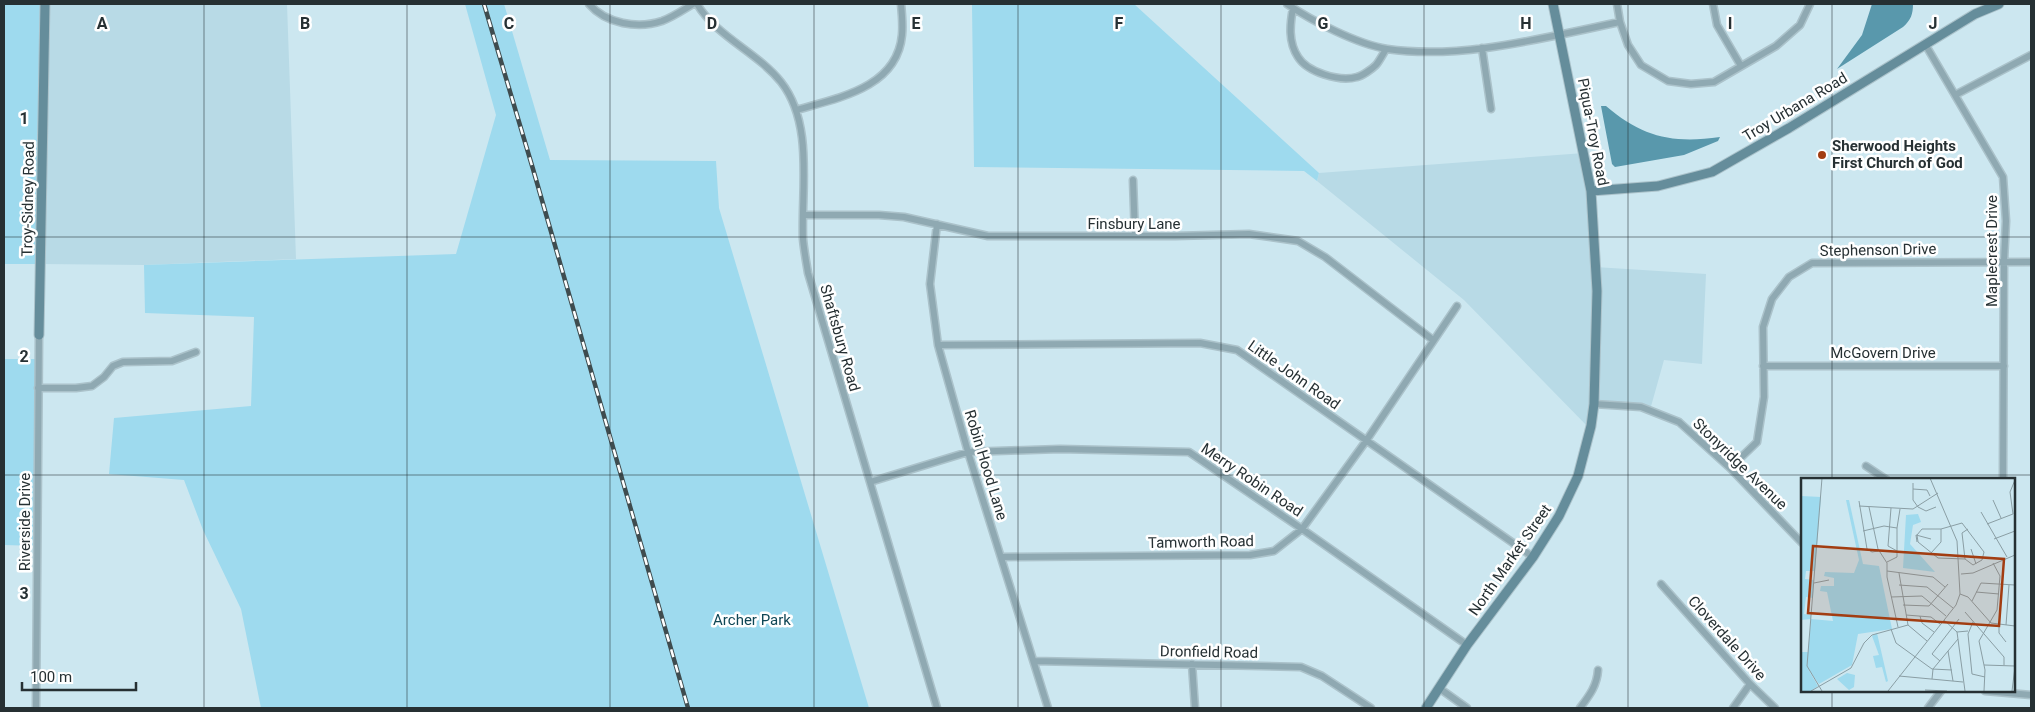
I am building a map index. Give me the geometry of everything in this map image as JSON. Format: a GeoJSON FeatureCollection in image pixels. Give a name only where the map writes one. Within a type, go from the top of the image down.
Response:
{"type":"FeatureCollection","features":[{"type":"Feature","properties":{"kind":"street","name":"Troy-Sidney Road"},"geometry":{"type":"LineString","coordinates":[[39,335],[45,4]]}},
{"type":"Feature","properties":{"kind":"street"},"geometry":{"type":"LineString","coordinates":[[589,4],[599,14],[632,25],[656,23],[693,4]]}},
{"type":"Feature","properties":{"kind":"street","name":"Shaftsbury Road"},"geometry":{"type":"LineString","coordinates":[[697,4],[708,19],[772,72],[786,90],[796,110],[803,141],[804,247],[808,273],[937,708]]}},
{"type":"Feature","properties":{"kind":"street"},"geometry":{"type":"LineString","coordinates":[[796,110],[856,92],[874,82],[890,68],[898,53],[902,35],[901,4]]}},
{"type":"Feature","properties":{"kind":"street","name":"Piqua-Troy Road"},"geometry":{"type":"LineString","coordinates":[[1553,4],[1591,191],[1595,267]]}},
{"type":"Feature","properties":{"kind":"street"},"geometry":{"type":"LineString","coordinates":[[1617,4],[1620,22],[1628,45],[1641,65],[1668,81],[1691,84],[1714,82],[1776,46],[1800,24],[1810,4]]}},
{"type":"Feature","properties":{"kind":"street"},"geometry":{"type":"LineString","coordinates":[[1713,4],[1717,25],[1741,66]]}},
{"type":"Feature","properties":{"kind":"street","name":"Troy Urbana Road"},"geometry":{"type":"LineString","coordinates":[[1591,191],[1658,186],[1712,172],[1789,128],[1975,14],[1999,4]]}},
{"type":"Feature","properties":{"kind":"street"},"geometry":{"type":"LineString","coordinates":[[1290,6],[1337,32],[1386,48],[1450,52],[1482,48],[1620,22]]}},
{"type":"Feature","properties":{"kind":"street"},"geometry":{"type":"LineString","coordinates":[[1290,6],[1291,40],[1298,56],[1309,68],[1333,77],[1357,77],[1376,65],[1386,48]]}},
{"type":"Feature","properties":{"kind":"street","name":"Maplecrest Drive"},"geometry":{"type":"LineString","coordinates":[[1925,44],[2003,177],[2006,206],[2003,478]]}},
{"type":"Feature","properties":{"kind":"street"},"geometry":{"type":"LineString","coordinates":[[1482,48],[1491,109]]}},
{"type":"Feature","properties":{"kind":"street"},"geometry":{"type":"LineString","coordinates":[[1955,95],[2031,55]]}},
{"type":"Feature","properties":{"kind":"street"},"geometry":{"type":"LineString","coordinates":[[1134,180],[1135,236]]}},
{"type":"Feature","properties":{"kind":"street","name":"Finsbury Lane"},"geometry":{"type":"LineString","coordinates":[[803,214],[879,215],[937,224],[988,236],[1249,234],[1298,241],[1325,257],[1433,340]]}},
{"type":"Feature","properties":{"kind":"street","name":"Robin Hood Lane"},"geometry":{"type":"LineString","coordinates":[[937,224],[930,284],[938,346],[968,452],[1048,708]]}},
{"type":"Feature","properties":{"kind":"street","name":"Stephenson Drive"},"geometry":{"type":"LineString","coordinates":[[1730,468],[1757,442],[1764,397],[1763,327],[1772,298],[1789,277],[1812,263],[2031,262]]}},
{"type":"Feature","properties":{"kind":"street","name":"North Market Street"},"geometry":{"type":"LineString","coordinates":[[1426,708],[1468,645],[1533,557],[1559,516],[1578,476],[1591,426],[1594,404],[1597,291],[1595,267]]}},
{"type":"Feature","properties":{"kind":"street","name":"Tamworth Road"},"geometry":{"type":"LineString","coordinates":[[1002,557],[1250,555],[1274,552],[1302,529],[1366,441],[1457,306]]}},
{"type":"Feature","properties":{"kind":"street","name":"Riverside Drive"},"geometry":{"type":"LineString","coordinates":[[36,708],[39,335]]}},
{"type":"Feature","properties":{"kind":"street","name":"Little John Road"},"geometry":{"type":"LineString","coordinates":[[938,346],[1200,342],[1237,350],[1533,557]]}},
{"type":"Feature","properties":{"kind":"street"},"geometry":{"type":"LineString","coordinates":[[38,388],[92,386],[113,366],[123,362],[172,361],[196,352]]}},
{"type":"Feature","properties":{"kind":"street","name":"McGovern Drive"},"geometry":{"type":"LineString","coordinates":[[1763,366],[2004,366]]}},
{"type":"Feature","properties":{"kind":"street","name":"Stonyridge Avenue"},"geometry":{"type":"LineString","coordinates":[[1594,404],[1641,407],[1678,422],[1730,468],[1801,542]]}},
{"type":"Feature","properties":{"kind":"street","name":"Merry Robin Road"},"geometry":{"type":"LineString","coordinates":[[870,482],[968,452],[1060,448],[1188,452],[1468,645]]}},
{"type":"Feature","properties":{"kind":"street"},"geometry":{"type":"LineString","coordinates":[[1866,466],[1884,478]]}},
{"type":"Feature","properties":{"kind":"street","name":"Cloverdale Drive"},"geometry":{"type":"LineString","coordinates":[[1661,584],[1750,684],[1775,708]]}},
{"type":"Feature","properties":{"kind":"street","name":"Dronfield Road"},"geometry":{"type":"LineString","coordinates":[[1034,661],[1301,666],[1322,676],[1371,708]]}},
{"type":"Feature","properties":{"kind":"street"},"geometry":{"type":"LineString","coordinates":[[1192,664],[1195,708]]}},
{"type":"Feature","properties":{"kind":"street"},"geometry":{"type":"LineString","coordinates":[[1580,708],[1594,688],[1598,670]]}},
{"type":"Feature","properties":{"kind":"street"},"geometry":{"type":"LineString","coordinates":[[1734,708],[1750,684]]}},
{"type":"Feature","properties":{"kind":"street"},"geometry":{"type":"LineString","coordinates":[[1439,688],[1467,708]]}},
{"type":"Feature","properties":{"kind":"street"},"geometry":{"type":"LineString","coordinates":[[1928,708],[1940,692]]}},
{"type":"Feature","properties":{"kind":"street"},"geometry":{"type":"LineString","coordinates":[[1996,692],[2031,695]]}},
{"type":"Feature","properties":{"kind":"shaded area"},"geometry":{"type":"Polygon","coordinates":[[[45,4],[287,4],[296,259],[144,265],[40,264],[45,4]]]}},
{"type":"Feature","properties":{"kind":"shaded area"},"geometry":{"type":"Polygon","coordinates":[[[1872,4],[1913,4],[1912,14],[1903,27],[1837,69],[1862,35],[1872,4]]]}},
{"type":"Feature","properties":{"kind":"shaded area"},"geometry":{"type":"Polygon","coordinates":[[[1601,106],[1606,106],[1632,125],[1659,136],[1687,139],[1720,137],[1718,141],[1684,155],[1615,167],[1612,164],[1601,106]]]}},
{"type":"Feature","properties":{"kind":"shaded area"},"geometry":{"type":"Polygon","coordinates":[[[1584,153],[1595,267],[1706,274],[1702,364],[1664,360],[1650,410],[1594,404],[1590,429],[1464,300],[1317,181],[1319,173],[1584,153]]]}},
{"type":"Feature","properties":{"kind":"green space"},"geometry":{"type":"Polygon","coordinates":[[[4,4],[45,4],[40,264],[4,264],[4,4]]]}},
{"type":"Feature","properties":{"kind":"green space","name":"Archer Park"},"geometry":{"type":"Polygon","coordinates":[[[465,4],[504,4],[550,160],[716,161],[719,208],[869,708],[689,708],[679,678],[688,708],[261,708],[241,609],[203,530],[184,480],[109,474],[114,418],[251,406],[254,317],[145,313],[144,265],[456,254],[496,115],[465,4]]]}},
{"type":"Feature","properties":{"kind":"green space"},"geometry":{"type":"Polygon","coordinates":[[[972,4],[1134,4],[1319,173],[1317,181],[1304,171],[974,167],[972,4]]]}},
{"type":"Feature","properties":{"kind":"green space"},"geometry":{"type":"Polygon","coordinates":[[[4,359],[39,359],[37,546],[4,545],[4,359]]]}},
{"type":"Feature","properties":{"kind":"railway"},"geometry":{"type":"LineString","coordinates":[[484,4],[688,708]]}},
{"type":"Feature","properties":{"kind":"place","name":"Sherwood Heights First Church of God"},"geometry":{"type":"Point","coordinates":[1822,155]}}]}
